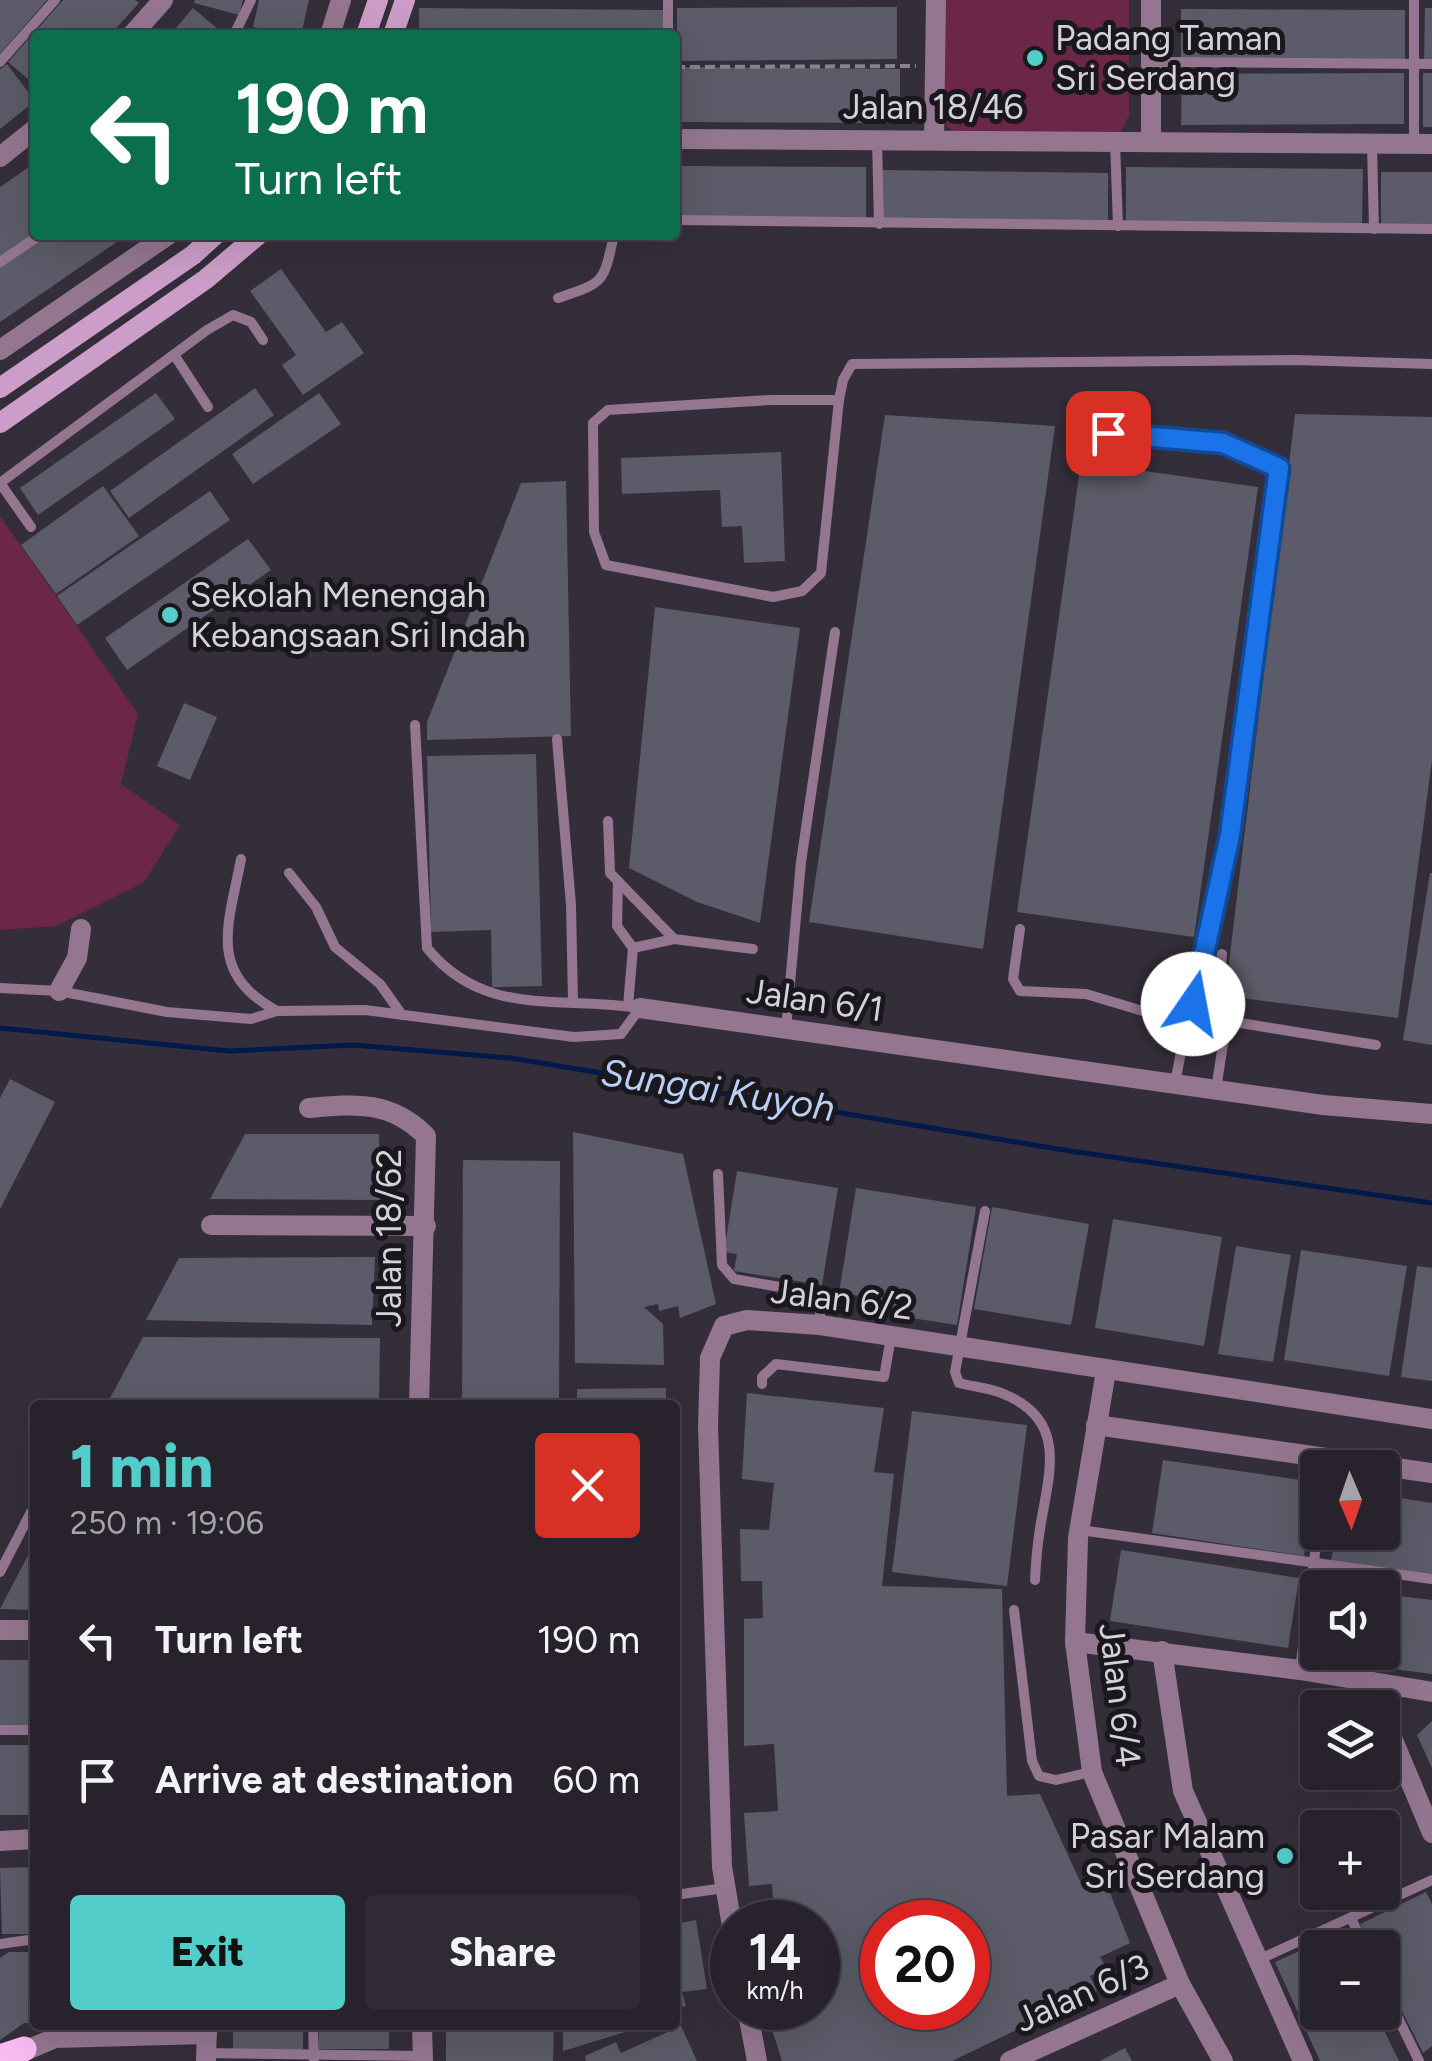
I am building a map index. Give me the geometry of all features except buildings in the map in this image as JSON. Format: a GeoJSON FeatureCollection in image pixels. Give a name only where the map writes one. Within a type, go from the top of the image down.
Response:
{"type":"FeatureCollection","features":[{"type":"Feature","properties":{"kind":"street"},"geometry":{"type":"LineString","coordinates":[[136,30],[162,0]]}},
{"type":"Feature","properties":{"kind":"street"},"geometry":{"type":"LineString","coordinates":[[332,30],[341,0]]}},
{"type":"Feature","properties":{"kind":"street"},"geometry":{"type":"LineString","coordinates":[[368,30],[378,0]]}},
{"type":"Feature","properties":{"kind":"street"},"geometry":{"type":"LineString","coordinates":[[396,30],[405,0]]}},
{"type":"Feature","properties":{"kind":"street"},"geometry":{"type":"LineString","coordinates":[[934,138],[936,0]]}},
{"type":"Feature","properties":{"kind":"street"},"geometry":{"type":"LineString","coordinates":[[1151,0],[1151,141]]}},
{"type":"Feature","properties":{"kind":"street"},"geometry":{"type":"LineString","coordinates":[[0,157],[30,133]]}},
{"type":"Feature","properties":{"kind":"street","name":"Jalan 18/46"},"geometry":{"type":"LineString","coordinates":[[680,138],[1423,144]]}},
{"type":"Feature","properties":{"kind":"street"},"geometry":{"type":"LineString","coordinates":[[0,350],[161,240]]}},
{"type":"Feature","properties":{"kind":"street"},"geometry":{"type":"LineString","coordinates":[[0,388],[210,240]]}},
{"type":"Feature","properties":{"kind":"street"},"geometry":{"type":"LineString","coordinates":[[0,423],[206,279],[252,240]]}},
{"type":"Feature","properties":{"kind":"street"},"geometry":{"type":"LineString","coordinates":[[59,991],[76,958],[81,929]]}},
{"type":"Feature","properties":{"kind":"street","name":"Jalan 6/1"},"geometry":{"type":"LineString","coordinates":[[634,1007],[1323,1105],[1432,1114]]}},
{"type":"Feature","properties":{"kind":"street","name":"Jalan 18/62"},"geometry":{"type":"LineString","coordinates":[[308,1108],[364,1103],[398,1115],[426,1136],[419,1400]]}},
{"type":"Feature","properties":{"kind":"street"},"geometry":{"type":"LineString","coordinates":[[211,1225],[426,1226]]}},
{"type":"Feature","properties":{"kind":"street","name":"Jalan 6/2"},"geometry":{"type":"LineString","coordinates":[[728,1900],[721,1848],[710,1464],[710,1358],[724,1326],[747,1320],[820,1325],[1432,1419]]}},
{"type":"Feature","properties":{"kind":"street","name":"Jalan 6/4"},"geometry":{"type":"LineString","coordinates":[[1106,1371],[1080,1530],[1076,1642],[1092,1772],[1180,1984],[1224,2061]]}},
{"type":"Feature","properties":{"kind":"street"},"geometry":{"type":"LineString","coordinates":[[1096,1424],[1300,1458]]}},
{"type":"Feature","properties":{"kind":"street"},"geometry":{"type":"LineString","coordinates":[[1400,1469],[1432,1472]]}},
{"type":"Feature","properties":{"kind":"street"},"geometry":{"type":"LineString","coordinates":[[0,1630],[30,1630]]}},
{"type":"Feature","properties":{"kind":"street"},"geometry":{"type":"LineString","coordinates":[[1076,1642],[1162,1650],[1432,1692]]}},
{"type":"Feature","properties":{"kind":"street"},"geometry":{"type":"LineString","coordinates":[[1162,1650],[1183,1790],[1303,2061]]}},
{"type":"Feature","properties":{"kind":"street"},"geometry":{"type":"LineString","coordinates":[[1388,1686],[1384,1722],[1432,1833]]}},
{"type":"Feature","properties":{"kind":"street"},"geometry":{"type":"LineString","coordinates":[[0,1841],[30,1839]]}},
{"type":"Feature","properties":{"kind":"street","name":"Jalan 6/3"},"geometry":{"type":"LineString","coordinates":[[1010,2061],[1180,1984]]}},
{"type":"Feature","properties":{"kind":"street"},"geometry":{"type":"LineString","coordinates":[[422,2030],[423,2058]]}},
{"type":"Feature","properties":{"kind":"street"},"geometry":{"type":"LineString","coordinates":[[751,2030],[757,2061]]}},
{"type":"Feature","properties":{"kind":"street"},"geometry":{"type":"LineString","coordinates":[[12,2057],[56,2038],[206,2043]]}},
{"type":"Feature","properties":{"kind":"lane"},"geometry":{"type":"LineString","coordinates":[[0,62],[55,0]]}},
{"type":"Feature","properties":{"kind":"lane"},"geometry":{"type":"LineString","coordinates":[[236,30],[251,0]]}},
{"type":"Feature","properties":{"kind":"lane"},"geometry":{"type":"LineString","coordinates":[[668,0],[668,30]]}},
{"type":"Feature","properties":{"kind":"lane"},"geometry":{"type":"LineString","coordinates":[[1414,0],[1414,64],[1423,144]]}},
{"type":"Feature","properties":{"kind":"lane"},"geometry":{"type":"LineString","coordinates":[[1151,62],[1432,64]]}},
{"type":"Feature","properties":{"kind":"lane"},"geometry":{"type":"LineString","coordinates":[[877,140],[879,224]]}},
{"type":"Feature","properties":{"kind":"lane"},"geometry":{"type":"LineString","coordinates":[[1115,140],[1118,226]]}},
{"type":"Feature","properties":{"kind":"lane"},"geometry":{"type":"LineString","coordinates":[[1372,144],[1374,230]]}},
{"type":"Feature","properties":{"kind":"lane"},"geometry":{"type":"LineString","coordinates":[[680,220],[1432,230]]}},
{"type":"Feature","properties":{"kind":"lane"},"geometry":{"type":"LineString","coordinates":[[0,262],[33,240]]}},
{"type":"Feature","properties":{"kind":"lane"},"geometry":{"type":"LineString","coordinates":[[558,298],[596,285],[605,274],[613,240]]}},
{"type":"Feature","properties":{"kind":"lane"},"geometry":{"type":"LineString","coordinates":[[30,527],[0,483],[207,330],[233,315],[251,322],[263,340]]}},
{"type":"Feature","properties":{"kind":"lane"},"geometry":{"type":"LineString","coordinates":[[175,356],[208,408]]}},
{"type":"Feature","properties":{"kind":"lane"},"geometry":{"type":"LineString","coordinates":[[840,400],[770,400],[608,410],[593,423],[594,532],[606,565],[773,598],[802,591],[821,573],[840,400],[843,380],[852,364],[1296,360],[1432,364]]}},
{"type":"Feature","properties":{"kind":"lane"},"geometry":{"type":"LineString","coordinates":[[1108,433],[1223,443],[1279,468],[1230,835],[1193,1004],[1173,1020]]}},
{"type":"Feature","properties":{"kind":"lane"},"geometry":{"type":"LineString","coordinates":[[786,1028],[801,862],[835,632]]}},
{"type":"Feature","properties":{"kind":"lane","name":"Jalan 6/1"},"geometry":{"type":"LineString","coordinates":[[415,724],[427,948],[440,964],[481,992],[526,1000],[634,1007]]}},
{"type":"Feature","properties":{"kind":"lane"},"geometry":{"type":"LineString","coordinates":[[557,740],[571,906],[573,1002]]}},
{"type":"Feature","properties":{"kind":"lane"},"geometry":{"type":"LineString","coordinates":[[608,821],[610,873],[674,939]]}},
{"type":"Feature","properties":{"kind":"lane"},"geometry":{"type":"LineString","coordinates":[[242,859],[226,940],[236,980],[260,1002],[277,1011]]}},
{"type":"Feature","properties":{"kind":"lane"},"geometry":{"type":"LineString","coordinates":[[289,873],[316,906],[335,947],[380,984],[402,1015]]}},
{"type":"Feature","properties":{"kind":"lane"},"geometry":{"type":"LineString","coordinates":[[0,988],[59,991],[168,1012],[251,1019],[277,1011],[365,1010],[574,1037],[621,1034],[634,1007],[633,948],[617,926],[618,881]]}},
{"type":"Feature","properties":{"kind":"lane"},"geometry":{"type":"LineString","coordinates":[[1020,929],[1013,979],[1020,991],[1086,994],[1173,1020]]}},
{"type":"Feature","properties":{"kind":"lane"},"geometry":{"type":"LineString","coordinates":[[633,948],[674,939],[753,949]]}},
{"type":"Feature","properties":{"kind":"lane"},"geometry":{"type":"LineString","coordinates":[[1216,1090],[1229,1006],[1220,999],[1222,954]]}},
{"type":"Feature","properties":{"kind":"lane"},"geometry":{"type":"LineString","coordinates":[[1173,1020],[1182,1046],[1175,1084]]}},
{"type":"Feature","properties":{"kind":"lane"},"geometry":{"type":"LineString","coordinates":[[1228,1021],[1376,1045]]}},
{"type":"Feature","properties":{"kind":"lane"},"geometry":{"type":"LineString","coordinates":[[718,1174],[722,1265],[726,1273],[734,1279],[820,1294],[820,1325]]}},
{"type":"Feature","properties":{"kind":"lane"},"geometry":{"type":"LineString","coordinates":[[985,1211],[956,1372],[959,1383],[1006,1394],[1034,1413],[1046,1431],[1052,1462],[1034,1580]]}},
{"type":"Feature","properties":{"kind":"lane"},"geometry":{"type":"LineString","coordinates":[[762,1384],[762,1377],[776,1364],[884,1377],[890,1337]]}},
{"type":"Feature","properties":{"kind":"lane"},"geometry":{"type":"LineString","coordinates":[[0,1572],[30,1514]]}},
{"type":"Feature","properties":{"kind":"lane"},"geometry":{"type":"LineString","coordinates":[[1080,1530],[1432,1579]]}},
{"type":"Feature","properties":{"kind":"lane"},"geometry":{"type":"LineString","coordinates":[[1313,1570],[1315,1550]]}},
{"type":"Feature","properties":{"kind":"lane"},"geometry":{"type":"LineString","coordinates":[[1014,1610],[1032,1762],[1039,1776],[1056,1780],[1092,1772]]}},
{"type":"Feature","properties":{"kind":"lane"},"geometry":{"type":"LineString","coordinates":[[0,1730],[30,1730]]}},
{"type":"Feature","properties":{"kind":"lane"},"geometry":{"type":"LineString","coordinates":[[1258,1960],[1432,1880]]}},
{"type":"Feature","properties":{"kind":"lane"},"geometry":{"type":"LineString","coordinates":[[680,1895],[726,1887]]}},
{"type":"Feature","properties":{"kind":"lane"},"geometry":{"type":"LineString","coordinates":[[1351,1918],[1357,1930]]}},
{"type":"Feature","properties":{"kind":"lane"},"geometry":{"type":"LineString","coordinates":[[0,1944],[30,1939]]}},
{"type":"Feature","properties":{"kind":"lane"},"geometry":{"type":"LineString","coordinates":[[1400,2023],[1418,2061]]}},
{"type":"Feature","properties":{"kind":"lane"},"geometry":{"type":"LineString","coordinates":[[314,2030],[314,2059]]}},
{"type":"Feature","properties":{"kind":"lane"},"geometry":{"type":"LineString","coordinates":[[206,2043],[314,2059],[423,2058]]}},
{"type":"Feature","properties":{"kind":"path"},"geometry":{"type":"LineString","coordinates":[[680,67],[936,66]]}},
{"type":"Feature","properties":{"kind":"shaded area","name":"Padang Taman Sri Serdang"},"geometry":{"type":"Polygon","coordinates":[[[942,0],[1129,0],[1129,115],[1120,134],[957,134],[942,122],[942,0]]]}},
{"type":"Feature","properties":{"kind":"shaded area"},"geometry":{"type":"Polygon","coordinates":[[[0,516],[138,714],[121,784],[180,825],[144,882],[57,926],[0,930],[0,516]]]}},
{"type":"Feature","properties":{"kind":"waterway","name":"Sungai Kuyoh"},"geometry":{"type":"LineString","coordinates":[[0,1028],[229,1051],[354,1045],[511,1058],[1070,1151],[1432,1203]]}},
{"type":"Feature","properties":{"kind":"place","name":"Padang Taman Sri Serdang"},"geometry":{"type":"Point","coordinates":[1035,58]}},
{"type":"Feature","properties":{"kind":"place","name":"Sekolah Menengah Kebangsaan Sri Indah"},"geometry":{"type":"Point","coordinates":[170,615]}},
{"type":"Feature","properties":{"kind":"place","name":"Pasar Malam Sri Serdang"},"geometry":{"type":"Point","coordinates":[1285,1856]}},
{"type":"Feature","properties":{"kind":"route"},"geometry":{"type":"LineString","coordinates":[[1108,433],[1223,443],[1279,468],[1230,835],[1193,1004]]}}]}
